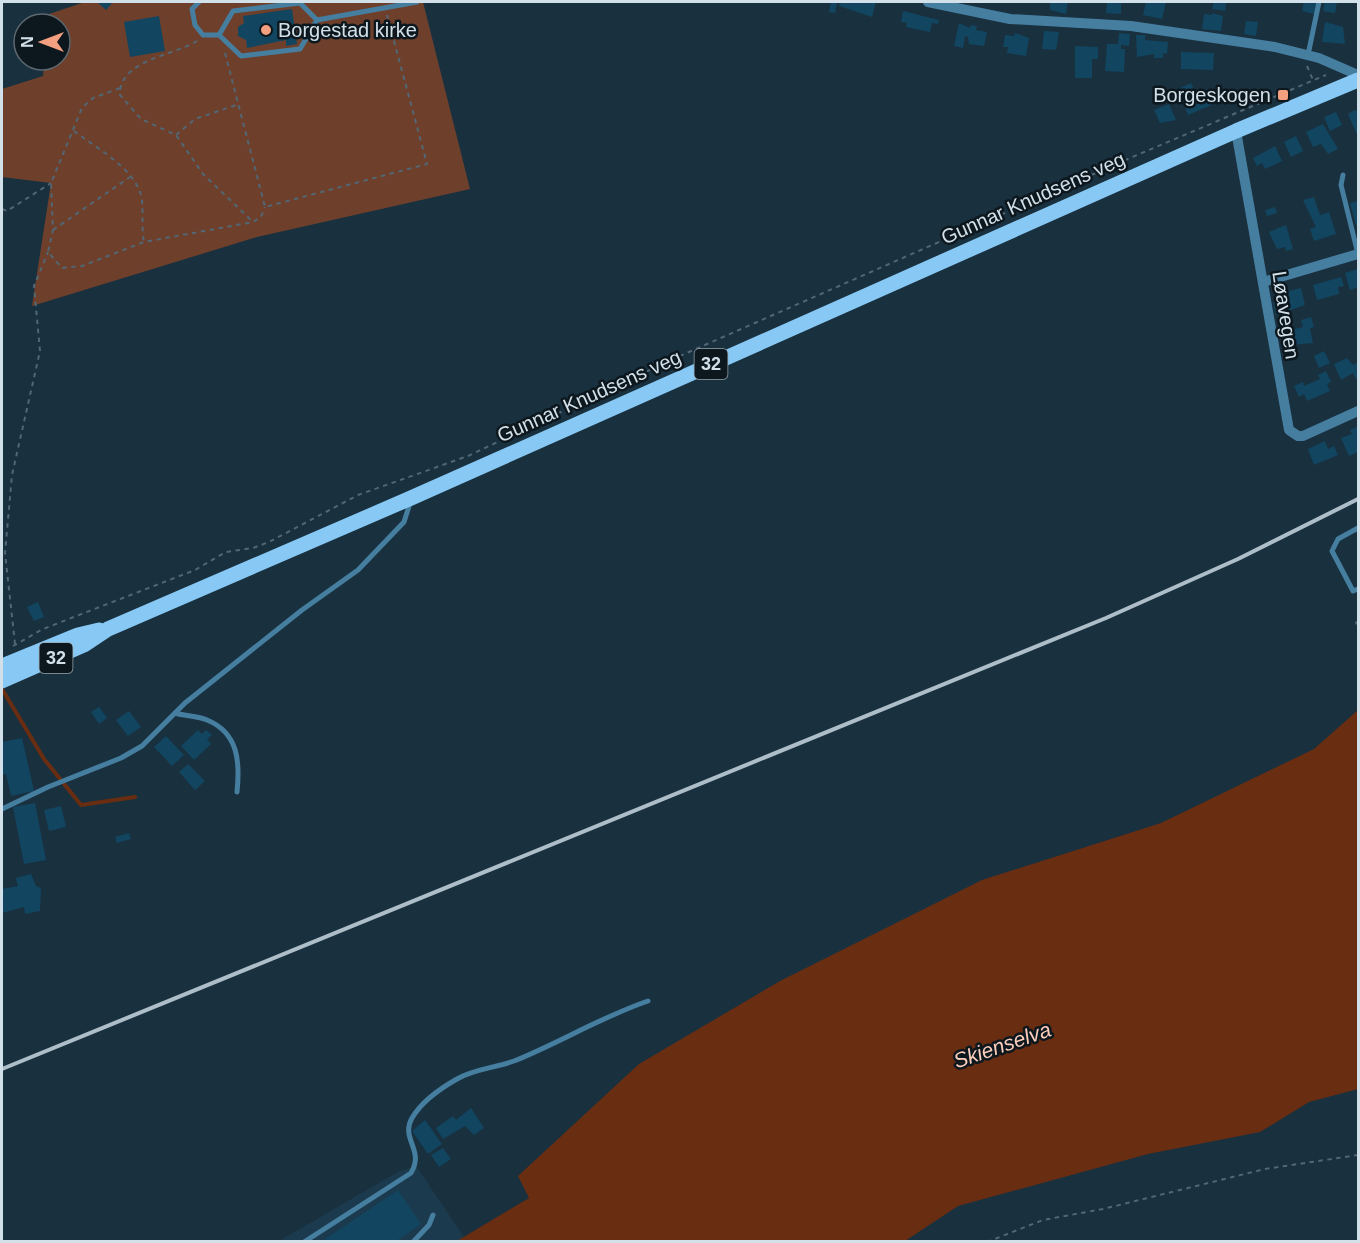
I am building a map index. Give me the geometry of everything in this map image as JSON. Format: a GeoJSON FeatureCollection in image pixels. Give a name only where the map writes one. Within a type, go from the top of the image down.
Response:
{"type":"FeatureCollection","features":[{"type":"Feature","properties":{"kind":"main road","name":"32"},"geometry":{"type":"LineString","coordinates":[[1236,131],[1359,80]]}},
{"type":"Feature","properties":{"kind":"main road","name":"Gunnar Knudsens veg"},"geometry":{"type":"LineString","coordinates":[[2,666],[78,635],[108,628],[411,498],[1236,131]]}},
{"type":"Feature","properties":{"kind":"main road","name":"Gunnar Knudsens veg"},"geometry":{"type":"LineString","coordinates":[[2,681],[84,645],[108,628]]}},
{"type":"Feature","properties":{"kind":"street"},"geometry":{"type":"LineString","coordinates":[[928,2],[1010,19],[1131,26],[1275,47],[1308,56],[1359,75]]}},
{"type":"Feature","properties":{"kind":"street","name":"Løavegen"},"geometry":{"type":"LineString","coordinates":[[1236,131],[1289,430],[1298,436],[1303,436],[1359,411]]}},
{"type":"Feature","properties":{"kind":"street"},"geometry":{"type":"LineString","coordinates":[[1263,282],[1358,254]]}},
{"type":"Feature","properties":{"kind":"lane"},"geometry":{"type":"LineString","coordinates":[[199,2],[192,9],[195,25],[203,35],[219,35],[241,56],[300,49],[317,20]]}},
{"type":"Feature","properties":{"kind":"lane"},"geometry":{"type":"LineString","coordinates":[[317,20],[417,2]]}},
{"type":"Feature","properties":{"kind":"lane"},"geometry":{"type":"LineString","coordinates":[[1308,56],[1319,2]]}},
{"type":"Feature","properties":{"kind":"lane"},"geometry":{"type":"LineString","coordinates":[[219,35],[233,12],[300,3],[317,20]]}},
{"type":"Feature","properties":{"kind":"lane"},"geometry":{"type":"LineString","coordinates":[[1343,175],[1341,185],[1358,254]]}},
{"type":"Feature","properties":{"kind":"lane"},"geometry":{"type":"LineString","coordinates":[[2,809],[65,780],[94,770],[142,746],[175,713],[341,582],[394,534],[404,522],[411,498]]}},
{"type":"Feature","properties":{"kind":"lane"},"geometry":{"type":"LineString","coordinates":[[1359,528],[1338,539],[1332,551],[1353,591],[1359,589]]}},
{"type":"Feature","properties":{"kind":"lane"},"geometry":{"type":"LineString","coordinates":[[175,713],[206,719],[226,734],[237,753],[240,764],[237,792]]}},
{"type":"Feature","properties":{"kind":"lane"},"geometry":{"type":"LineString","coordinates":[[304,1242],[411,1173],[417,1156],[408,1128],[412,1118],[435,1093],[468,1073],[513,1061],[623,1009],[648,1001]]}},
{"type":"Feature","properties":{"kind":"lane"},"geometry":{"type":"LineString","coordinates":[[413,1242],[429,1226],[433,1215]]}},
{"type":"Feature","properties":{"kind":"path"},"geometry":{"type":"LineString","coordinates":[[265,207],[427,164],[386,9]]}},
{"type":"Feature","properties":{"kind":"path"},"geometry":{"type":"LineString","coordinates":[[203,35],[194,43],[133,69],[123,79],[120,95],[141,119],[176,135],[203,174],[253,222]]}},
{"type":"Feature","properties":{"kind":"path"},"geometry":{"type":"LineString","coordinates":[[48,252],[62,268],[70,269],[144,242],[253,222],[261,217],[265,207],[240,104],[219,35]]}},
{"type":"Feature","properties":{"kind":"path"},"geometry":{"type":"LineString","coordinates":[[8,649],[43,629],[195,570],[226,552],[254,548],[269,542],[358,495],[468,456],[652,369],[1130,158],[1313,80],[1332,75]]}},
{"type":"Feature","properties":{"kind":"path"},"geometry":{"type":"LineString","coordinates":[[15,644],[5,553],[12,475],[40,351],[34,286],[48,252],[53,230],[51,183],[82,108],[93,98],[120,88]]}},
{"type":"Feature","properties":{"kind":"path"},"geometry":{"type":"LineString","coordinates":[[176,135],[195,119],[240,104]]}},
{"type":"Feature","properties":{"kind":"path"},"geometry":{"type":"LineString","coordinates":[[74,131],[130,176],[141,194],[140,221],[144,242]]}},
{"type":"Feature","properties":{"kind":"path"},"geometry":{"type":"LineString","coordinates":[[53,230],[130,176]]}},
{"type":"Feature","properties":{"kind":"path"},"geometry":{"type":"LineString","coordinates":[[2,208],[7,211],[51,183]]}},
{"type":"Feature","properties":{"kind":"path"},"geometry":{"type":"LineString","coordinates":[[1359,621],[1356,623],[1359,626]]}},
{"type":"Feature","properties":{"kind":"path"},"geometry":{"type":"LineString","coordinates":[[987,1242],[1043,1220],[1103,1209],[1265,1170],[1359,1155]]}},
{"type":"Feature","properties":{"kind":"shaded area"},"geometry":{"type":"Polygon","coordinates":[[[85,2],[423,2],[470,189],[257,237],[32,306],[51,183],[2,177],[2,89],[43,76],[44,72],[72,72],[72,12],[55,12],[85,2]]]}},
{"type":"Feature","properties":{"kind":"shaded area"},"geometry":{"type":"Polygon","coordinates":[[[416,1166],[464,1237],[457,1242],[277,1242],[398,1172],[416,1166]]]}},
{"type":"Feature","properties":{"kind":"water","name":"Skienselva"},"geometry":{"type":"Polygon","coordinates":[[[1358,710],[1358,1089],[1309,1102],[1260,1132],[1148,1154],[958,1206],[905,1241],[457,1241],[529,1198],[518,1176],[639,1064],[780,981],[982,880],[1161,823],[1314,749],[1358,710]]]}},
{"type":"Feature","properties":{"kind":"building"},"geometry":{"type":"Polygon","coordinates":[[[97,2],[113,2],[106,10],[97,2]]]}},
{"type":"Feature","properties":{"kind":"building"},"geometry":{"type":"Polygon","coordinates":[[[831,2],[837,2],[835,13],[829,12],[831,2]]]}},
{"type":"Feature","properties":{"kind":"building"},"geometry":{"type":"Polygon","coordinates":[[[840,2],[876,2],[872,17],[839,6],[840,2]]]}},
{"type":"Feature","properties":{"kind":"building"},"geometry":{"type":"Polygon","coordinates":[[[1050,2],[1068,2],[1066,14],[1050,10],[1050,2]]]}},
{"type":"Feature","properties":{"kind":"building"},"geometry":{"type":"Polygon","coordinates":[[[1107,2],[1121,2],[1121,14],[1106,13],[1107,2]]]}},
{"type":"Feature","properties":{"kind":"building"},"geometry":{"type":"Polygon","coordinates":[[[1146,2],[1166,2],[1162,19],[1143,15],[1146,2]]]}},
{"type":"Feature","properties":{"kind":"building"},"geometry":{"type":"Polygon","coordinates":[[[1214,2],[1226,2],[1225,11],[1212,9],[1214,2]]]}},
{"type":"Feature","properties":{"kind":"building"},"geometry":{"type":"Polygon","coordinates":[[[1304,2],[1317,2],[1314,14],[1302,11],[1304,2]]]}},
{"type":"Feature","properties":{"kind":"building"},"geometry":{"type":"Polygon","coordinates":[[[1325,2],[1337,2],[1335,13],[1323,11],[1325,2]]]}},
{"type":"Feature","properties":{"kind":"building","name":"Borgestad kirke"},"geometry":{"type":"Polygon","coordinates":[[[292,9],[297,44],[286,46],[286,40],[247,48],[246,40],[238,36],[238,27],[244,23],[243,16],[292,9]]]}},
{"type":"Feature","properties":{"kind":"building"},"geometry":{"type":"Polygon","coordinates":[[[903,11],[939,20],[938,24],[932,23],[930,32],[906,27],[907,23],[901,22],[903,11]]]}},
{"type":"Feature","properties":{"kind":"building"},"geometry":{"type":"Polygon","coordinates":[[[1212,13],[1223,16],[1221,31],[1202,29],[1204,14],[1212,15],[1212,13]]]}},
{"type":"Feature","properties":{"kind":"building"},"geometry":{"type":"Polygon","coordinates":[[[159,16],[165,51],[130,57],[124,22],[159,16]]]}},
{"type":"Feature","properties":{"kind":"building"},"geometry":{"type":"Polygon","coordinates":[[[1246,21],[1258,22],[1256,36],[1244,34],[1246,21]]]}},
{"type":"Feature","properties":{"kind":"building"},"geometry":{"type":"Polygon","coordinates":[[[1325,22],[1343,27],[1345,44],[1322,42],[1325,22]]]}},
{"type":"Feature","properties":{"kind":"building"},"geometry":{"type":"Polygon","coordinates":[[[959,23],[970,28],[971,25],[977,26],[976,30],[987,32],[984,46],[969,44],[968,37],[965,36],[963,48],[954,46],[959,23]]]}},
{"type":"Feature","properties":{"kind":"building"},"geometry":{"type":"Polygon","coordinates":[[[1044,31],[1059,32],[1056,50],[1042,49],[1044,31]]]}},
{"type":"Feature","properties":{"kind":"building"},"geometry":{"type":"Polygon","coordinates":[[[1015,33],[1029,38],[1026,56],[1007,53],[1008,47],[1003,47],[1005,35],[1014,36],[1015,33]]]}},
{"type":"Feature","properties":{"kind":"building"},"geometry":{"type":"Polygon","coordinates":[[[1119,33],[1130,34],[1129,46],[1121,45],[1121,49],[1125,49],[1124,72],[1105,71],[1107,44],[1118,44],[1119,33]]]}},
{"type":"Feature","properties":{"kind":"building"},"geometry":{"type":"Polygon","coordinates":[[[1136,35],[1145,35],[1145,40],[1168,42],[1167,54],[1163,53],[1163,58],[1154,58],[1154,54],[1137,57],[1136,35]]]}},
{"type":"Feature","properties":{"kind":"building"},"geometry":{"type":"Polygon","coordinates":[[[1075,46],[1098,47],[1098,59],[1092,59],[1092,78],[1075,78],[1075,46]]]}},
{"type":"Feature","properties":{"kind":"building"},"geometry":{"type":"Polygon","coordinates":[[[1181,52],[1214,53],[1213,70],[1181,69],[1181,52]]]}},
{"type":"Feature","properties":{"kind":"building"},"geometry":{"type":"Polygon","coordinates":[[[1191,83],[1196,94],[1207,89],[1214,104],[1188,115],[1178,89],[1191,83]]]}},
{"type":"Feature","properties":{"kind":"building"},"geometry":{"type":"Polygon","coordinates":[[[1169,104],[1176,120],[1160,123],[1154,110],[1169,104]]]}},
{"type":"Feature","properties":{"kind":"building"},"geometry":{"type":"Polygon","coordinates":[[[1355,110],[1358,112],[1358,137],[1348,114],[1355,110]]]}},
{"type":"Feature","properties":{"kind":"building"},"geometry":{"type":"Polygon","coordinates":[[[1336,112],[1342,125],[1330,131],[1324,117],[1336,112]]]}},
{"type":"Feature","properties":{"kind":"building"},"geometry":{"type":"Polygon","coordinates":[[[1323,124],[1338,149],[1328,154],[1321,144],[1313,147],[1306,132],[1323,124]]]}},
{"type":"Feature","properties":{"kind":"building"},"geometry":{"type":"Polygon","coordinates":[[[1296,136],[1303,151],[1291,157],[1284,142],[1296,136]]]}},
{"type":"Feature","properties":{"kind":"building"},"geometry":{"type":"Polygon","coordinates":[[[1275,146],[1282,161],[1265,169],[1262,163],[1257,166],[1253,158],[1275,146]]]}},
{"type":"Feature","properties":{"kind":"building"},"geometry":{"type":"Polygon","coordinates":[[[1314,197],[1320,215],[1329,212],[1336,234],[1314,241],[1310,229],[1316,227],[1303,200],[1314,197]]]}},
{"type":"Feature","properties":{"kind":"building"},"geometry":{"type":"Polygon","coordinates":[[[1358,201],[1358,225],[1356,226],[1350,203],[1358,201]]]}},
{"type":"Feature","properties":{"kind":"building"},"geometry":{"type":"Polygon","coordinates":[[[1275,207],[1277,213],[1267,216],[1265,210],[1275,207]]]}},
{"type":"Feature","properties":{"kind":"building"},"geometry":{"type":"Polygon","coordinates":[[[1286,225],[1293,249],[1286,251],[1285,247],[1277,249],[1269,232],[1286,225]]]}},
{"type":"Feature","properties":{"kind":"building"},"geometry":{"type":"Polygon","coordinates":[[[1358,269],[1358,287],[1350,290],[1345,273],[1358,269]]]}},
{"type":"Feature","properties":{"kind":"building"},"geometry":{"type":"Polygon","coordinates":[[[1341,277],[1344,286],[1338,287],[1339,294],[1317,300],[1313,285],[1341,277]]]}},
{"type":"Feature","properties":{"kind":"building"},"geometry":{"type":"Polygon","coordinates":[[[1301,288],[1305,305],[1276,315],[1273,303],[1279,301],[1277,294],[1301,288]]]}},
{"type":"Feature","properties":{"kind":"building"},"geometry":{"type":"Polygon","coordinates":[[[1311,317],[1314,327],[1310,328],[1313,343],[1291,345],[1287,331],[1303,327],[1301,320],[1311,317]]]}},
{"type":"Feature","properties":{"kind":"building"},"geometry":{"type":"Polygon","coordinates":[[[1324,351],[1330,363],[1319,368],[1314,356],[1324,351]]]}},
{"type":"Feature","properties":{"kind":"building"},"geometry":{"type":"Polygon","coordinates":[[[1347,358],[1353,365],[1358,362],[1358,378],[1356,379],[1353,373],[1341,380],[1334,364],[1347,358]]]}},
{"type":"Feature","properties":{"kind":"building"},"geometry":{"type":"Polygon","coordinates":[[[1326,371],[1331,382],[1327,384],[1330,391],[1307,401],[1304,394],[1299,397],[1294,386],[1303,382],[1304,386],[1320,379],[1318,375],[1326,371]]]}},
{"type":"Feature","properties":{"kind":"building"},"geometry":{"type":"Polygon","coordinates":[[[1358,426],[1358,452],[1349,456],[1341,438],[1352,434],[1350,430],[1358,426]]]}},
{"type":"Feature","properties":{"kind":"building"},"geometry":{"type":"Polygon","coordinates":[[[1325,441],[1328,449],[1334,446],[1338,455],[1314,465],[1308,449],[1325,441]]]}},
{"type":"Feature","properties":{"kind":"building"},"geometry":{"type":"Polygon","coordinates":[[[38,602],[44,617],[34,621],[27,607],[38,602]]]}},
{"type":"Feature","properties":{"kind":"building"},"geometry":{"type":"Polygon","coordinates":[[[99,707],[107,718],[99,724],[91,712],[99,707]]]}},
{"type":"Feature","properties":{"kind":"building"},"geometry":{"type":"Polygon","coordinates":[[[129,711],[141,727],[128,736],[116,720],[129,711]]]}},
{"type":"Feature","properties":{"kind":"building"},"geometry":{"type":"Polygon","coordinates":[[[198,730],[202,734],[206,730],[212,735],[207,739],[211,744],[194,760],[181,746],[198,730]]]}},
{"type":"Feature","properties":{"kind":"building"},"geometry":{"type":"Polygon","coordinates":[[[166,736],[184,755],[172,766],[154,747],[166,736]]]}},
{"type":"Feature","properties":{"kind":"building"},"geometry":{"type":"Polygon","coordinates":[[[22,738],[34,791],[11,796],[6,774],[2,775],[2,742],[22,738]]]}},
{"type":"Feature","properties":{"kind":"building"},"geometry":{"type":"Polygon","coordinates":[[[188,764],[205,781],[195,790],[179,772],[188,764]]]}},
{"type":"Feature","properties":{"kind":"building"},"geometry":{"type":"Polygon","coordinates":[[[35,803],[46,860],[24,864],[13,807],[35,803]]]}},
{"type":"Feature","properties":{"kind":"building"},"geometry":{"type":"Polygon","coordinates":[[[61,806],[66,827],[49,831],[44,810],[61,806]]]}},
{"type":"Feature","properties":{"kind":"building"},"geometry":{"type":"Polygon","coordinates":[[[129,833],[131,839],[117,843],[115,837],[129,833]]]}},
{"type":"Feature","properties":{"kind":"building"},"geometry":{"type":"Polygon","coordinates":[[[31,874],[36,886],[41,888],[40,911],[25,914],[24,907],[2,913],[2,889],[18,886],[16,878],[31,874]]]}},
{"type":"Feature","properties":{"kind":"building"},"geometry":{"type":"Polygon","coordinates":[[[471,1108],[484,1128],[474,1135],[465,1126],[443,1139],[436,1128],[453,1116],[456,1120],[471,1108]]]}},
{"type":"Feature","properties":{"kind":"building"},"geometry":{"type":"Polygon","coordinates":[[[425,1120],[442,1144],[428,1154],[412,1131],[425,1120]]]}},
{"type":"Feature","properties":{"kind":"building"},"geometry":{"type":"Polygon","coordinates":[[[443,1148],[451,1159],[439,1167],[431,1155],[443,1148]]]}},
{"type":"Feature","properties":{"kind":"building"},"geometry":{"type":"Polygon","coordinates":[[[398,1190],[421,1224],[395,1242],[321,1242],[398,1190]]]}},
{"type":"Feature","properties":{"kind":"waterway"},"geometry":{"type":"LineString","coordinates":[[2,689],[44,759],[81,805],[135,797]]}},
{"type":"Feature","properties":{"kind":"railway"},"geometry":{"type":"LineString","coordinates":[[2,1069],[1106,618],[1238,559],[1358,499]]}},
{"type":"Feature","properties":{"kind":"place","name":"Borgestad kirke"},"geometry":{"type":"Point","coordinates":[266,30]}},
{"type":"Feature","properties":{"kind":"place","name":"Borgeskogen"},"geometry":{"type":"Point","coordinates":[1283,95]}}]}
